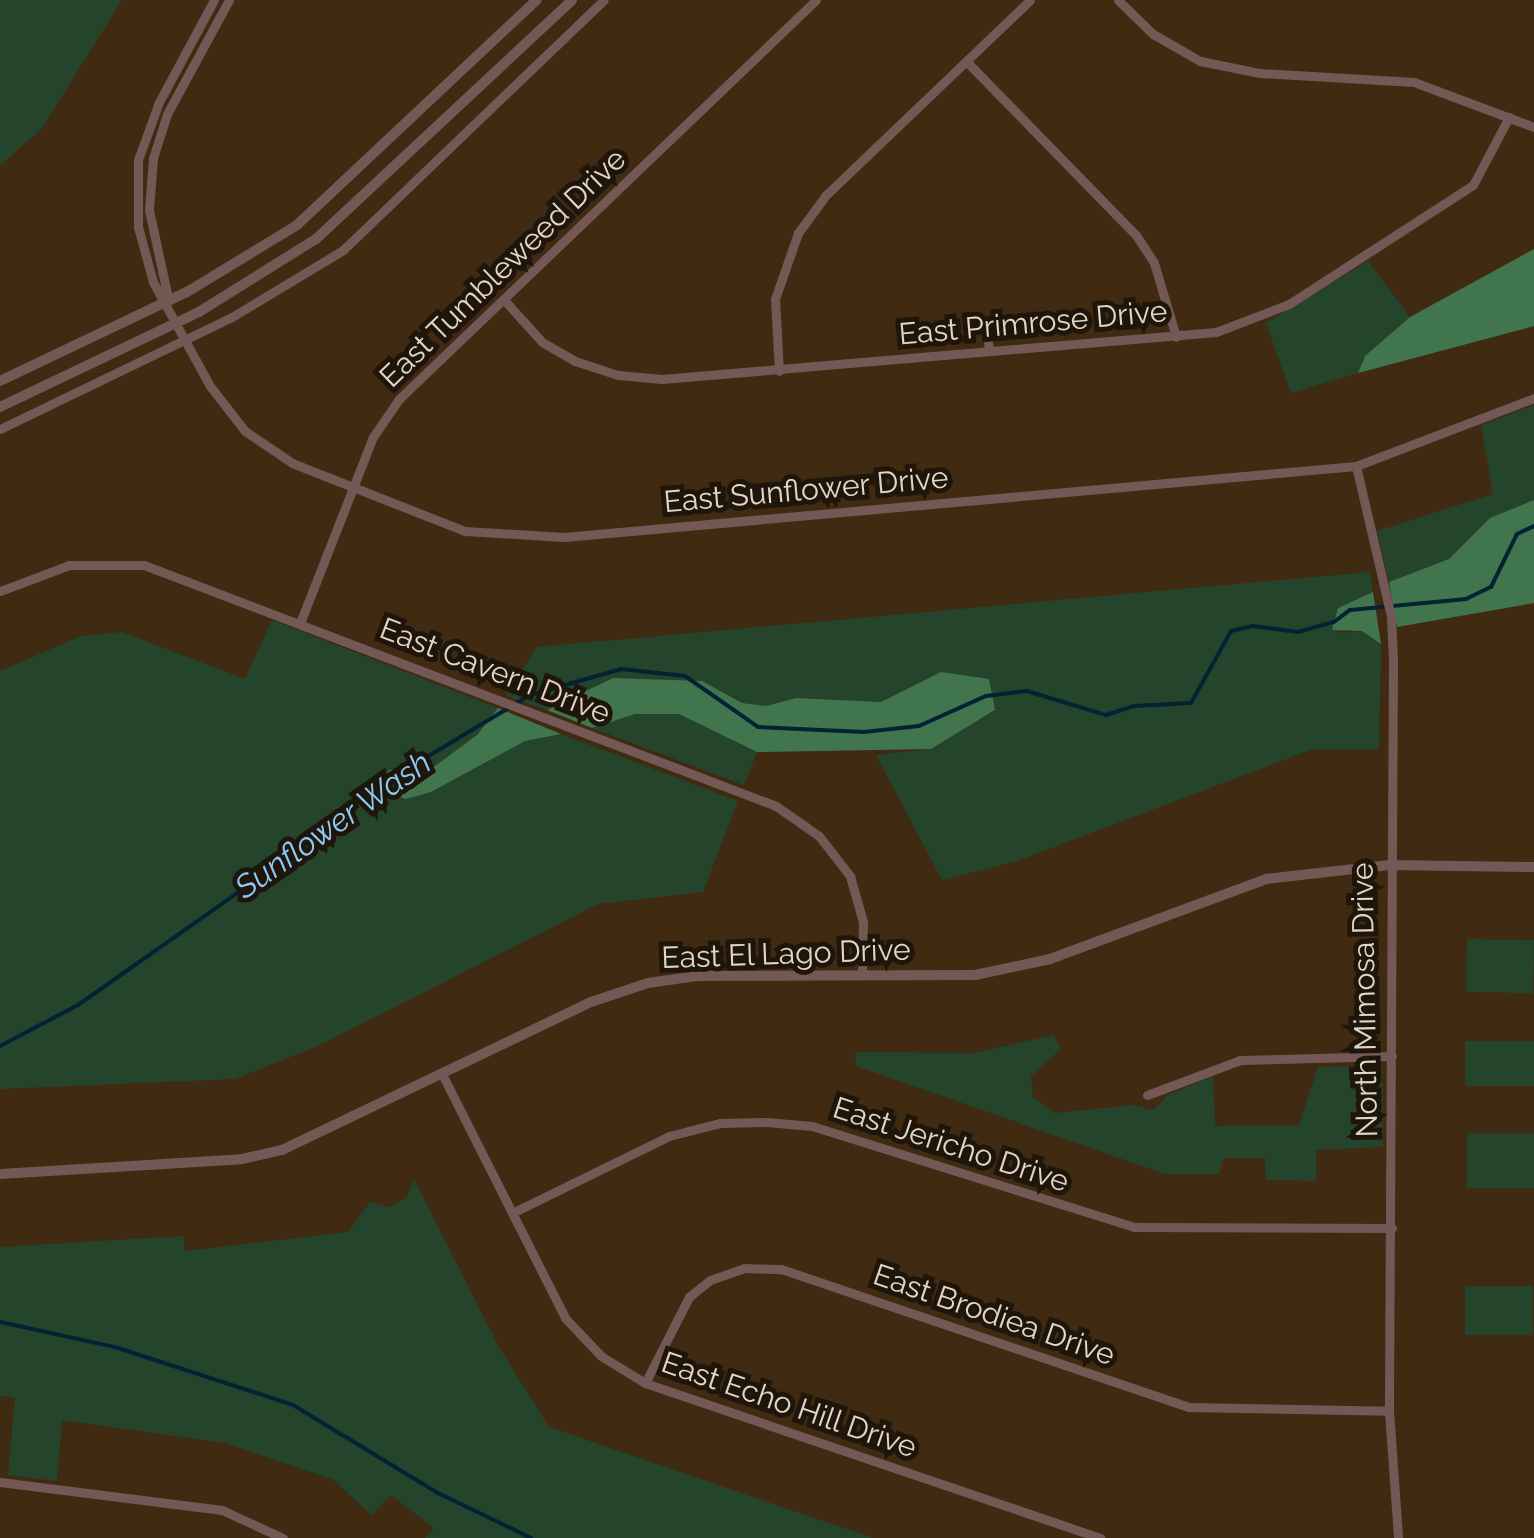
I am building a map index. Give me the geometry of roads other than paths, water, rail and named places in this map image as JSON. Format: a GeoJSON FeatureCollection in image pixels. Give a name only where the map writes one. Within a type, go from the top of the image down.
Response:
{"type":"FeatureCollection","features":[{"type":"Feature","properties":{"kind":"street"},"geometry":{"type":"LineString","coordinates":[[215,0],[228,3],[163,127],[149,210],[168,300],[153,282],[138,228],[138,160],[150,122],[215,0]]}},
{"type":"Feature","properties":{"kind":"street"},"geometry":{"type":"LineString","coordinates":[[0,381],[244,261],[340,191],[537,0]]}},
{"type":"Feature","properties":{"kind":"street"},"geometry":{"type":"LineString","coordinates":[[0,407],[251,284],[353,210],[572,0]]}},
{"type":"Feature","properties":{"kind":"street"},"geometry":{"type":"LineString","coordinates":[[0,429],[188,340],[344,250],[604,0]]}},
{"type":"Feature","properties":{"kind":"street","name":"East Tumbleweed Drive"},"geometry":{"type":"LineString","coordinates":[[300,623],[373,436],[399,399],[505,302],[816,0]]}},
{"type":"Feature","properties":{"kind":"street"},"geometry":{"type":"LineString","coordinates":[[779,371],[775,298],[798,234],[826,195],[1030,0]]}},
{"type":"Feature","properties":{"kind":"street"},"geometry":{"type":"LineString","coordinates":[[1121,1],[1152,34],[1200,61],[1260,73],[1414,82],[1534,126]]}},
{"type":"Feature","properties":{"kind":"street"},"geometry":{"type":"LineString","coordinates":[[966,61],[1136,235],[1154,264],[1176,337]]}},
{"type":"Feature","properties":{"kind":"street","name":"East Primrose Drive"},"geometry":{"type":"LineString","coordinates":[[505,302],[542,342],[618,375],[662,379],[1176,337],[1249,323],[1289,304],[1456,196],[1484,169],[1509,117]]}},
{"type":"Feature","properties":{"kind":"street"},"geometry":{"type":"LineString","coordinates":[[150,122],[163,127]]}},
{"type":"Feature","properties":{"kind":"street","name":"East Sunflower Drive"},"geometry":{"type":"LineString","coordinates":[[168,300],[210,386],[245,431],[292,463],[465,531],[511,538],[1356,466],[1534,398]]}},
{"type":"Feature","properties":{"kind":"street"},"geometry":{"type":"LineString","coordinates":[[987,332],[989,350]]}},
{"type":"Feature","properties":{"kind":"street","name":"North Mimosa Drive"},"geometry":{"type":"LineString","coordinates":[[1356,466],[1391,617],[1389,1410],[1390,1495],[1398,1538]]}},
{"type":"Feature","properties":{"kind":"street","name":"East Cavern Drive"},"geometry":{"type":"LineString","coordinates":[[0,591],[68,565],[144,565],[776,806],[820,836],[850,876],[863,922],[862,975]]}},
{"type":"Feature","properties":{"kind":"street","name":"East El Lago Drive"},"geometry":{"type":"LineString","coordinates":[[0,1174],[263,1155],[442,1076],[591,1002],[648,982],[697,976],[998,972],[1050,960],[1266,878],[1389,866],[1534,867]]}},
{"type":"Feature","properties":{"kind":"street"},"geometry":{"type":"LineString","coordinates":[[1147,1095],[1240,1060],[1392,1056]]}},
{"type":"Feature","properties":{"kind":"street","name":"East Echo Hill Drive"},"geometry":{"type":"LineString","coordinates":[[442,1076],[565,1318],[601,1356],[645,1383],[1100,1538]]}},
{"type":"Feature","properties":{"kind":"street","name":"East Jericho Drive"},"geometry":{"type":"LineString","coordinates":[[512,1213],[669,1136],[720,1123],[767,1122],[812,1126],[1134,1227],[1392,1228]]}},
{"type":"Feature","properties":{"kind":"street","name":"East Brodiea Drive"},"geometry":{"type":"LineString","coordinates":[[645,1383],[689,1296],[710,1280],[744,1268],[781,1269],[1188,1408],[1389,1410]]}},
{"type":"Feature","properties":{"kind":"street"},"geometry":{"type":"LineString","coordinates":[[0,1482],[222,1510],[283,1538]]}},
{"type":"Feature","properties":{"kind":"waterway","name":"Sunflower Wash"},"geometry":{"type":"LineString","coordinates":[[0,1046],[78,1005],[290,856],[362,796],[530,695],[621,669],[685,676],[758,727],[864,732],[919,726],[986,696],[1027,691],[1106,715],[1134,706],[1191,703],[1231,631],[1253,626],[1298,632],[1334,622],[1350,610],[1466,599],[1491,587],[1517,534],[1534,526]]}},
{"type":"Feature","properties":{"kind":"waterway"},"geometry":{"type":"LineString","coordinates":[[0,1322],[115,1347],[293,1405],[438,1493],[531,1538]]}}]}
